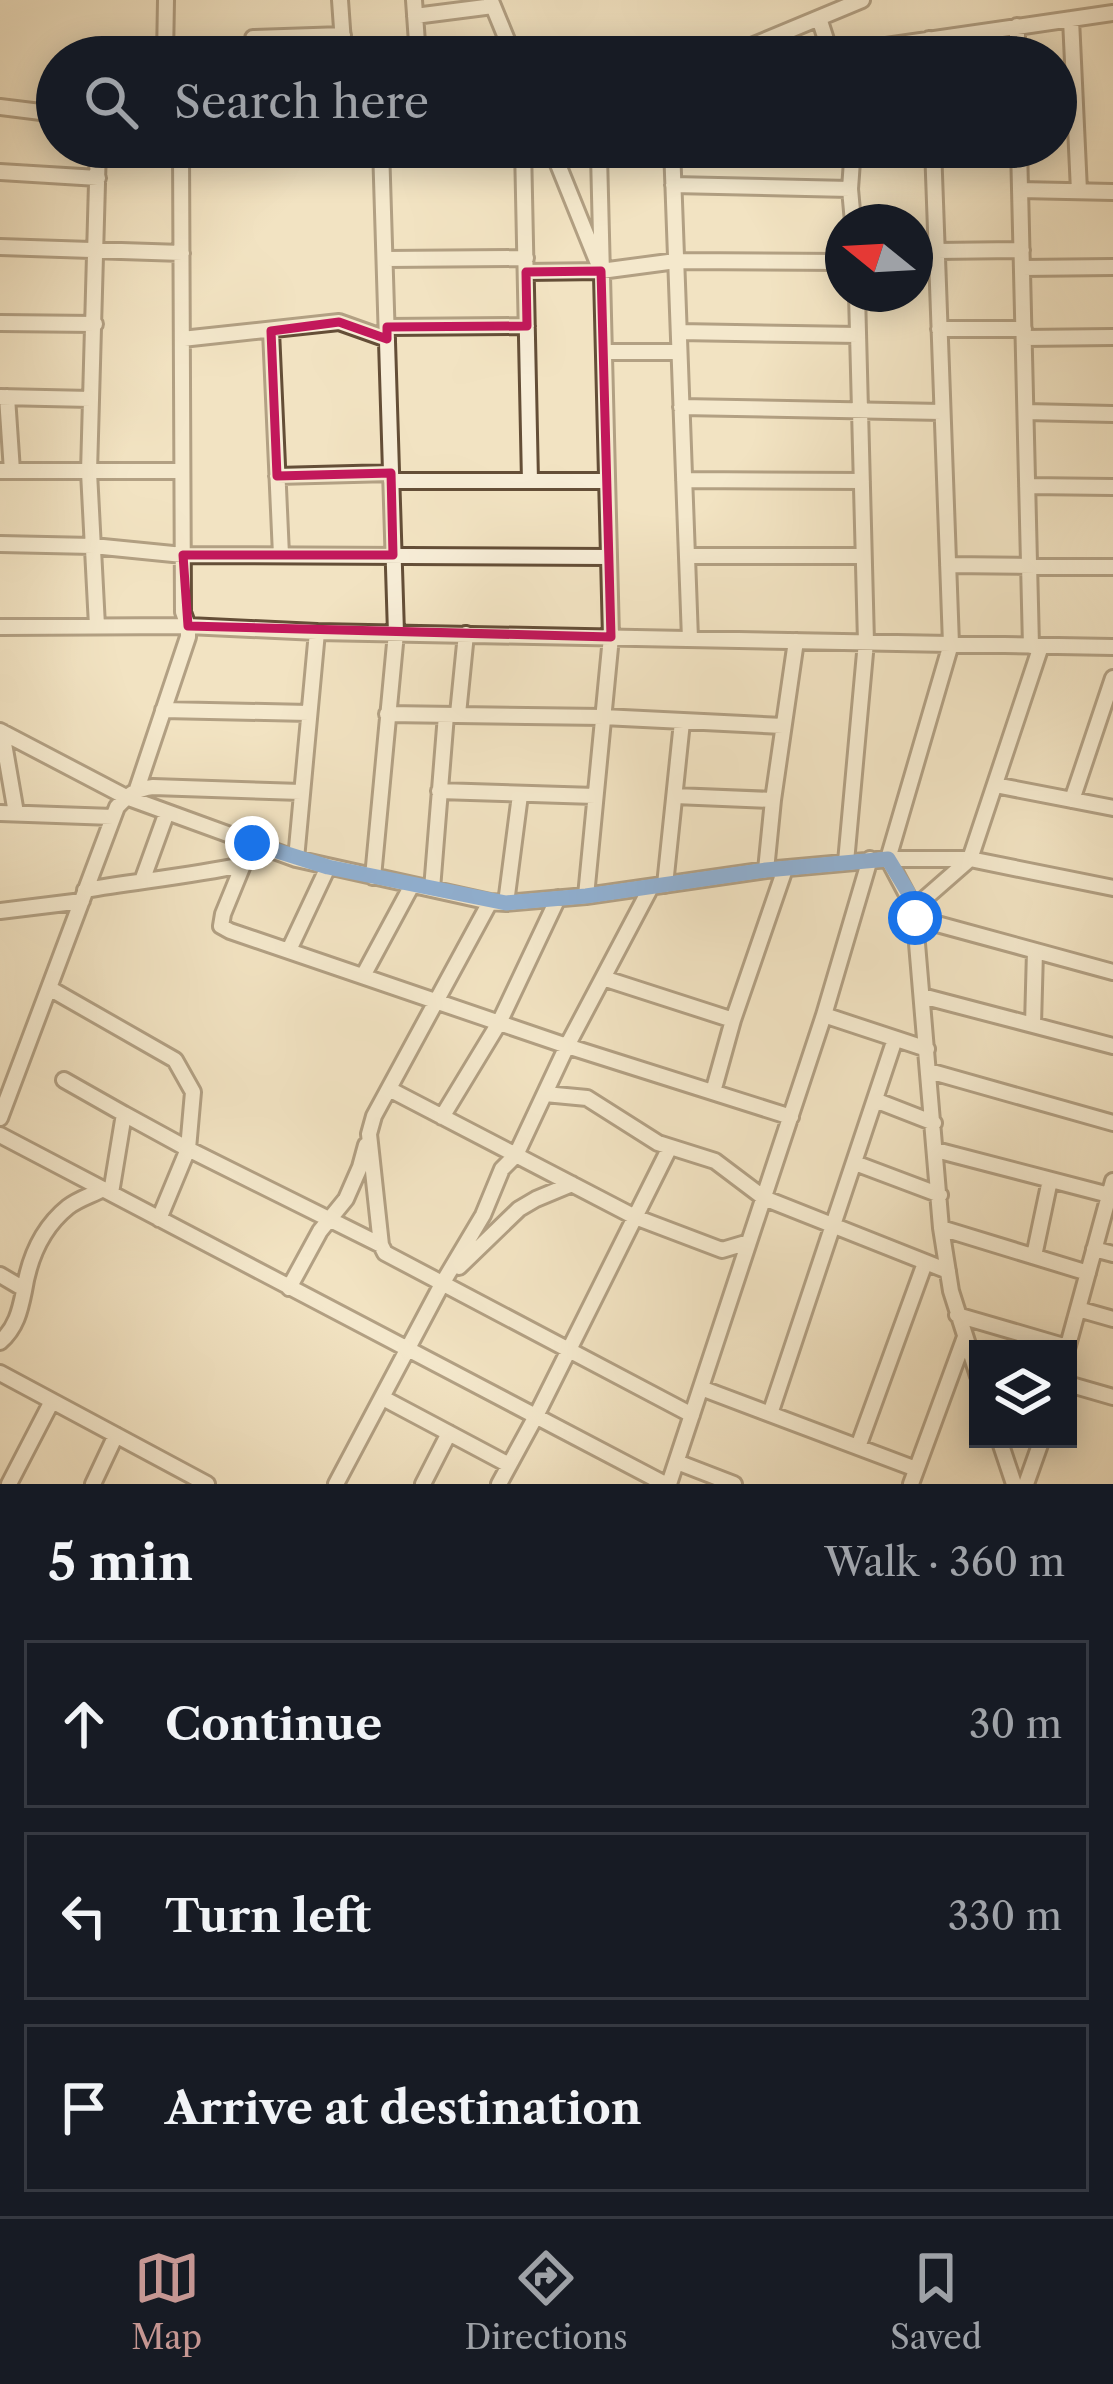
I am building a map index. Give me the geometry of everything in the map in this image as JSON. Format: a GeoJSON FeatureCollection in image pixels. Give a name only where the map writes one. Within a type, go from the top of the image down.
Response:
{"type":"FeatureCollection","features":[{"type":"Feature","properties":{"kind":"street"},"geometry":{"type":"LineString","coordinates":[[165,36],[166,0]]}},
{"type":"Feature","properties":{"kind":"street"},"geometry":{"type":"LineString","coordinates":[[313,36],[343,35],[340,0]]}},
{"type":"Feature","properties":{"kind":"street"},"geometry":{"type":"LineString","coordinates":[[777,36],[862,0]]}},
{"type":"Feature","properties":{"kind":"street"},"geometry":{"type":"LineString","coordinates":[[415,8],[492,3],[505,36]]}},
{"type":"Feature","properties":{"kind":"street"},"geometry":{"type":"LineString","coordinates":[[949,36],[1113,13]]}},
{"type":"Feature","properties":{"kind":"street"},"geometry":{"type":"LineString","coordinates":[[819,18],[827,36]]}},
{"type":"Feature","properties":{"kind":"street"},"geometry":{"type":"LineString","coordinates":[[1071,19],[1072,36]]}},
{"type":"Feature","properties":{"kind":"street"},"geometry":{"type":"LineString","coordinates":[[1017,26],[1017,36]]}},
{"type":"Feature","properties":{"kind":"street"},"geometry":{"type":"LineString","coordinates":[[0,107],[36,111]]}},
{"type":"Feature","properties":{"kind":"street"},"geometry":{"type":"LineString","coordinates":[[1077,148],[1079,191]]}},
{"type":"Feature","properties":{"kind":"street"},"geometry":{"type":"LineString","coordinates":[[98,168],[88,472],[98,626]]}},
{"type":"Feature","properties":{"kind":"street"},"geometry":{"type":"LineString","coordinates":[[0,1118],[113,817],[131,793],[188,637],[183,611],[181,168]]}},
{"type":"Feature","properties":{"kind":"street"},"geometry":{"type":"LineString","coordinates":[[373,877],[396,633],[382,168]]}},
{"type":"Feature","properties":{"kind":"street"},"geometry":{"type":"LineString","coordinates":[[524,168],[530,482]]}},
{"type":"Feature","properties":{"kind":"street"},"geometry":{"type":"LineString","coordinates":[[559,168],[602,272]]}},
{"type":"Feature","properties":{"kind":"street"},"geometry":{"type":"LineString","coordinates":[[586,896],[611,637],[599,168]]}},
{"type":"Feature","properties":{"kind":"street"},"geometry":{"type":"LineString","coordinates":[[673,168],[690,639]]}},
{"type":"Feature","properties":{"kind":"street"},"geometry":{"type":"LineString","coordinates":[[851,168],[851,204]]}},
{"type":"Feature","properties":{"kind":"street"},"geometry":{"type":"LineString","coordinates":[[934,168],[951,644],[888,859],[915,913],[941,1228],[957,1315],[969,1349]]}},
{"type":"Feature","properties":{"kind":"street"},"geometry":{"type":"LineString","coordinates":[[915,913],[970,859],[1036,646],[1029,566],[1019,168]]}},
{"type":"Feature","properties":{"kind":"street"},"geometry":{"type":"LineString","coordinates":[[0,172],[98,178]]}},
{"type":"Feature","properties":{"kind":"street"},"geometry":{"type":"LineString","coordinates":[[673,184],[850,188]]}},
{"type":"Feature","properties":{"kind":"street"},"geometry":{"type":"LineString","coordinates":[[1020,190],[1113,192]]}},
{"type":"Feature","properties":{"kind":"street"},"geometry":{"type":"LineString","coordinates":[[0,247],[182,253]]}},
{"type":"Feature","properties":{"kind":"street"},"geometry":{"type":"LineString","coordinates":[[933,258],[1022,250]]}},
{"type":"Feature","properties":{"kind":"street"},"geometry":{"type":"LineString","coordinates":[[385,259],[602,272],[676,261],[825,262]]}},
{"type":"Feature","properties":{"kind":"street"},"geometry":{"type":"LineString","coordinates":[[1022,268],[1113,267]]}},
{"type":"Feature","properties":{"kind":"street"},"geometry":{"type":"LineString","coordinates":[[846,862],[866,642],[857,312]]}},
{"type":"Feature","properties":{"kind":"street"},"geometry":{"type":"LineString","coordinates":[[0,322],[94,324]]}},
{"type":"Feature","properties":{"kind":"street"},"geometry":{"type":"LineString","coordinates":[[182,339],[339,322],[387,333],[527,326]]}},
{"type":"Feature","properties":{"kind":"street"},"geometry":{"type":"LineString","coordinates":[[939,329],[1113,337]]}},
{"type":"Feature","properties":{"kind":"street"},"geometry":{"type":"LineString","coordinates":[[271,331],[280,555]]}},
{"type":"Feature","properties":{"kind":"street"},"geometry":{"type":"LineString","coordinates":[[679,332],[858,335]]}},
{"type":"Feature","properties":{"kind":"street"},"geometry":{"type":"LineString","coordinates":[[604,352],[679,352]]}},
{"type":"Feature","properties":{"kind":"street"},"geometry":{"type":"LineString","coordinates":[[91,399],[3,397],[6,471],[182,471]]}},
{"type":"Feature","properties":{"kind":"street"},"geometry":{"type":"LineString","coordinates":[[682,407],[942,412]]}},
{"type":"Feature","properties":{"kind":"street"},"geometry":{"type":"LineString","coordinates":[[1026,412],[1113,414]]}},
{"type":"Feature","properties":{"kind":"street"},"geometry":{"type":"LineString","coordinates":[[277,476],[607,481]]}},
{"type":"Feature","properties":{"kind":"street"},"geometry":{"type":"LineString","coordinates":[[684,480],[862,481]]}},
{"type":"Feature","properties":{"kind":"street"},"geometry":{"type":"LineString","coordinates":[[1028,486],[1113,487]]}},
{"type":"Feature","properties":{"kind":"street"},"geometry":{"type":"LineString","coordinates":[[0,544],[183,555],[609,557]]}},
{"type":"Feature","properties":{"kind":"street"},"geometry":{"type":"LineString","coordinates":[[687,556],[862,556]]}},
{"type":"Feature","properties":{"kind":"street"},"geometry":{"type":"LineString","coordinates":[[948,565],[1113,567]]}},
{"type":"Feature","properties":{"kind":"street"},"geometry":{"type":"LineString","coordinates":[[0,627],[188,626],[1113,647]]}},
{"type":"Feature","properties":{"kind":"street"},"geometry":{"type":"LineString","coordinates":[[296,859],[317,632]]}},
{"type":"Feature","properties":{"kind":"street"},"geometry":{"type":"LineString","coordinates":[[432,889],[439,791],[466,634]]}},
{"type":"Feature","properties":{"kind":"street"},"geometry":{"type":"LineString","coordinates":[[766,870],[796,641]]}},
{"type":"Feature","properties":{"kind":"street"},"geometry":{"type":"LineString","coordinates":[[1072,800],[1113,678]]}},
{"type":"Feature","properties":{"kind":"street"},"geometry":{"type":"LineString","coordinates":[[163,710],[309,713]]}},
{"type":"Feature","properties":{"kind":"street"},"geometry":{"type":"LineString","coordinates":[[387,714],[783,726]]}},
{"type":"Feature","properties":{"kind":"street"},"geometry":{"type":"LineString","coordinates":[[336,1484],[483,1215],[502,1169],[516,1155],[604,977],[658,886],[675,796],[682,722]]}},
{"type":"Feature","properties":{"kind":"street"},"geometry":{"type":"LineString","coordinates":[[1,732],[167,812],[296,859],[498,902],[586,896],[766,870],[888,859],[970,859],[1113,888]]}},
{"type":"Feature","properties":{"kind":"street"},"geometry":{"type":"LineString","coordinates":[[1,732],[8,813],[113,817]]}},
{"type":"Feature","properties":{"kind":"street"},"geometry":{"type":"LineString","coordinates":[[995,785],[1113,808]]}},
{"type":"Feature","properties":{"kind":"street"},"geometry":{"type":"LineString","coordinates":[[439,791],[596,796]]}},
{"type":"Feature","properties":{"kind":"street"},"geometry":{"type":"LineString","coordinates":[[131,793],[302,793]]}},
{"type":"Feature","properties":{"kind":"street"},"geometry":{"type":"LineString","coordinates":[[289,1288],[353,1184],[374,1117],[435,1001],[498,902],[520,795]]}},
{"type":"Feature","properties":{"kind":"street"},"geometry":{"type":"LineString","coordinates":[[675,796],[773,800]]}},
{"type":"Feature","properties":{"kind":"street"},"geometry":{"type":"LineString","coordinates":[[142,881],[167,812]]}},
{"type":"Feature","properties":{"kind":"street"},"geometry":{"type":"LineString","coordinates":[[252,843],[221,926],[567,1046],[791,1117]]}},
{"type":"Feature","properties":{"kind":"street"},"geometry":{"type":"LineString","coordinates":[[0,1135],[667,1484],[791,1117],[870,860]]}},
{"type":"Feature","properties":{"kind":"street"},"geometry":{"type":"LineString","coordinates":[[0,911],[242,865]]}},
{"type":"Feature","properties":{"kind":"street"},"geometry":{"type":"LineString","coordinates":[[289,950],[328,867]]}},
{"type":"Feature","properties":{"kind":"street"},"geometry":{"type":"LineString","coordinates":[[713,1092],[785,868]]}},
{"type":"Feature","properties":{"kind":"street"},"geometry":{"type":"LineString","coordinates":[[363,976],[412,885]]}},
{"type":"Feature","properties":{"kind":"street"},"geometry":{"type":"LineString","coordinates":[[442,1117],[499,1023],[558,898]]}},
{"type":"Feature","properties":{"kind":"street"},"geometry":{"type":"LineString","coordinates":[[915,913],[1113,972]]}},
{"type":"Feature","properties":{"kind":"street"},"geometry":{"type":"LineString","coordinates":[[1034,1025],[1035,951]]}},
{"type":"Feature","properties":{"kind":"street"},"geometry":{"type":"LineString","coordinates":[[604,977],[734,1020]]}},
{"type":"Feature","properties":{"kind":"street"},"geometry":{"type":"LineString","coordinates":[[49,988],[176,1060],[193,1092],[188,1149],[159,1219]]}},
{"type":"Feature","properties":{"kind":"street"},"geometry":{"type":"LineString","coordinates":[[922,996],[1113,1046]]}},
{"type":"Feature","properties":{"kind":"street"},"geometry":{"type":"LineString","coordinates":[[824,1015],[927,1049]]}},
{"type":"Feature","properties":{"kind":"street"},"geometry":{"type":"LineString","coordinates":[[770,1414],[896,1039]]}},
{"type":"Feature","properties":{"kind":"street"},"geometry":{"type":"LineString","coordinates":[[929,1071],[1113,1123]]}},
{"type":"Feature","properties":{"kind":"street"},"geometry":{"type":"LineString","coordinates":[[64,1080],[188,1149],[381,1245]]}},
{"type":"Feature","properties":{"kind":"street"},"geometry":{"type":"LineString","coordinates":[[389,1089],[635,1217],[722,1250],[749,1242]]}},
{"type":"Feature","properties":{"kind":"street"},"geometry":{"type":"LineString","coordinates":[[545,1094],[587,1099],[658,1143],[715,1161],[764,1198],[948,1271]]}},
{"type":"Feature","properties":{"kind":"street"},"geometry":{"type":"LineString","coordinates":[[875,1100],[934,1123]]}},
{"type":"Feature","properties":{"kind":"street"},"geometry":{"type":"LineString","coordinates":[[107,1191],[124,1114]]}},
{"type":"Feature","properties":{"kind":"street"},"geometry":{"type":"LineString","coordinates":[[369,1134],[381,1245],[386,1253],[692,1415]]}},
{"type":"Feature","properties":{"kind":"street"},"geometry":{"type":"LineString","coordinates":[[499,1484],[670,1147]]}},
{"type":"Feature","properties":{"kind":"street"},"geometry":{"type":"LineString","coordinates":[[936,1150],[1051,1180],[1112,1188],[1069,1340]]}},
{"type":"Feature","properties":{"kind":"street"},"geometry":{"type":"LineString","coordinates":[[854,1162],[940,1195]]}},
{"type":"Feature","properties":{"kind":"street"},"geometry":{"type":"LineString","coordinates":[[1034,1256],[1051,1180]]}},
{"type":"Feature","properties":{"kind":"street"},"geometry":{"type":"LineString","coordinates":[[442,1283],[519,1209],[572,1184]]}},
{"type":"Feature","properties":{"kind":"street"},"geometry":{"type":"LineString","coordinates":[[0,1342],[21,1309],[36,1247],[52,1224],[69,1206],[107,1191]]}},
{"type":"Feature","properties":{"kind":"street"},"geometry":{"type":"LineString","coordinates":[[941,1228],[1088,1274]]}},
{"type":"Feature","properties":{"kind":"street"},"geometry":{"type":"LineString","coordinates":[[1094,1249],[1113,1254]]}},
{"type":"Feature","properties":{"kind":"street"},"geometry":{"type":"LineString","coordinates":[[858,1448],[925,1263]]}},
{"type":"Feature","properties":{"kind":"street"},"geometry":{"type":"LineString","coordinates":[[0,1275],[24,1289]]}},
{"type":"Feature","properties":{"kind":"street"},"geometry":{"type":"LineString","coordinates":[[1078,1310],[1113,1319]]}},
{"type":"Feature","properties":{"kind":"street"},"geometry":{"type":"LineString","coordinates":[[957,1315],[1040,1340]]}},
{"type":"Feature","properties":{"kind":"street"},"geometry":{"type":"LineString","coordinates":[[701,1388],[858,1448],[914,1477],[965,1337]]}},
{"type":"Feature","properties":{"kind":"street"},"geometry":{"type":"LineString","coordinates":[[0,1373],[207,1484]]}},
{"type":"Feature","properties":{"kind":"street"},"geometry":{"type":"LineString","coordinates":[[1077,1387],[1113,1397]]}},
{"type":"Feature","properties":{"kind":"street"},"geometry":{"type":"LineString","coordinates":[[383,1398],[509,1465]]}},
{"type":"Feature","properties":{"kind":"street"},"geometry":{"type":"LineString","coordinates":[[8,1484],[52,1401]]}},
{"type":"Feature","properties":{"kind":"street"},"geometry":{"type":"LineString","coordinates":[[423,1484],[449,1433]]}},
{"type":"Feature","properties":{"kind":"street"},"geometry":{"type":"LineString","coordinates":[[93,1484],[116,1435]]}},
{"type":"Feature","properties":{"kind":"street"},"geometry":{"type":"LineString","coordinates":[[1002,1448],[1014,1484]]}},
{"type":"Feature","properties":{"kind":"street"},"geometry":{"type":"LineString","coordinates":[[1026,1484],[1039,1448]]}},
{"type":"Feature","properties":{"kind":"street"},"geometry":{"type":"LineString","coordinates":[[676,1462],[734,1484]]}},
{"type":"Feature","properties":{"kind":"highlighted area"},"geometry":{"type":"Polygon","coordinates":[[[601,271],[611,637],[188,626],[183,555],[393,555],[391,473],[277,476],[271,331],[339,322],[387,339],[387,327],[527,326],[526,272],[601,271]]]}},
{"type":"Feature","properties":{"kind":"route"},"geometry":{"type":"LineString","coordinates":[[252,843],[328,867],[506,903],[888,859],[908,892],[915,918]]}}]}
